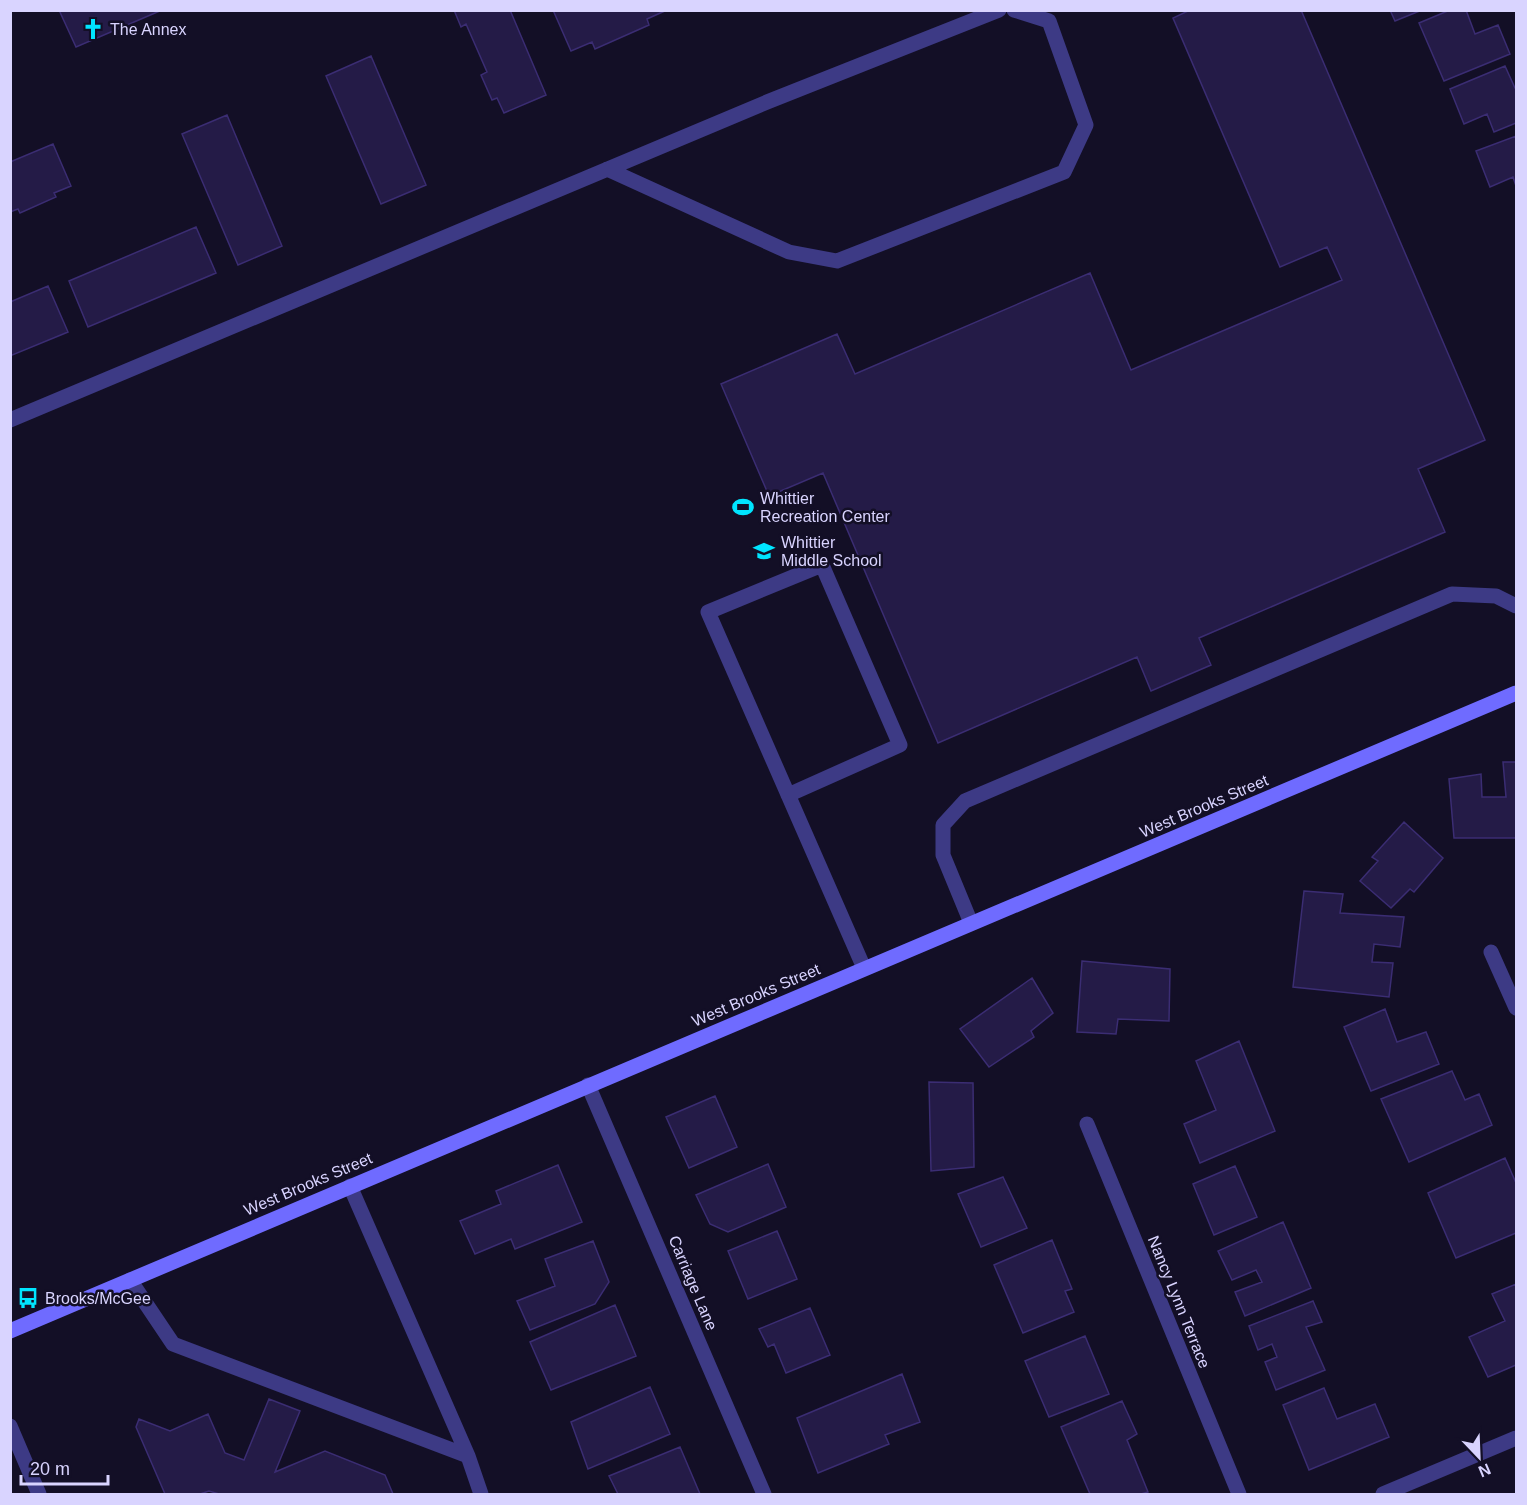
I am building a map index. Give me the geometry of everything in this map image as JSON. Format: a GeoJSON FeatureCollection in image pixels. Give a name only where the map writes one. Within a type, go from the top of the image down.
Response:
{"type":"FeatureCollection","features":[{"type":"Feature","properties":{"kind":"street"},"geometry":{"type":"LineString","coordinates":[[10,420],[767,102],[999,10]]}},
{"type":"Feature","properties":{"kind":"street"},"geometry":{"type":"LineString","coordinates":[[606,169],[789,252],[837,261],[1064,172],[1086,125],[1049,21],[1014,10]]}},
{"type":"Feature","properties":{"kind":"street"},"geometry":{"type":"LineString","coordinates":[[788,795],[900,745],[822,565],[708,612],[788,795],[864,968]]}},
{"type":"Feature","properties":{"kind":"street"},"geometry":{"type":"LineString","coordinates":[[971,923],[943,855],[943,825],[965,801],[1452,594],[1496,596],[1516,606]]}},
{"type":"Feature","properties":{"kind":"street","name":"West Brooks Street"},"geometry":{"type":"LineString","coordinates":[[10,1331],[1516,693]]}},
{"type":"Feature","properties":{"kind":"street"},"geometry":{"type":"LineString","coordinates":[[1491,952],[1516,1008]]}},
{"type":"Feature","properties":{"kind":"street","name":"Carriage Lane"},"geometry":{"type":"LineString","coordinates":[[588,1085],[764,1494]]}},
{"type":"Feature","properties":{"kind":"street","name":"Nancy Lynn Terrace"},"geometry":{"type":"LineString","coordinates":[[1087,1124],[1239,1494]]}},
{"type":"Feature","properties":{"kind":"street"},"geometry":{"type":"LineString","coordinates":[[350,1186],[468,1456],[481,1494]]}},
{"type":"Feature","properties":{"kind":"street"},"geometry":{"type":"LineString","coordinates":[[130,1280],[173,1344],[468,1456]]}},
{"type":"Feature","properties":{"kind":"street"},"geometry":{"type":"LineString","coordinates":[[10,1426],[39,1494]]}},
{"type":"Feature","properties":{"kind":"street"},"geometry":{"type":"LineString","coordinates":[[1383,1494],[1516,1438]]}},
{"type":"Feature","properties":{"kind":"building","name":"The Annex"},"geometry":{"type":"Polygon","coordinates":[[[59,10],[162,10],[76,47],[59,10]]]}},
{"type":"Feature","properties":{"kind":"building"},"geometry":{"type":"Polygon","coordinates":[[[454,10],[510,10],[546,95],[504,113],[497,98],[492,100],[481,75],[487,72],[466,24],[461,27],[454,10]]]}},
{"type":"Feature","properties":{"kind":"building"},"geometry":{"type":"Polygon","coordinates":[[[553,10],[667,10],[647,19],[649,25],[595,49],[592,42],[571,51],[553,10]]]}},
{"type":"Feature","properties":{"kind":"building"},"geometry":{"type":"Polygon","coordinates":[[[1190,10],[1301,10],[1485,440],[1418,469],[1445,532],[1199,638],[1211,665],[1151,691],[1137,657],[938,743],[823,473],[769,496],[721,384],[837,334],[855,374],[1090,273],[1131,370],[1342,280],[1327,247],[1280,267],[1173,18],[1190,10]]]}},
{"type":"Feature","properties":{"kind":"building"},"geometry":{"type":"Polygon","coordinates":[[[1390,10],[1422,10],[1395,21],[1390,10]]]}},
{"type":"Feature","properties":{"kind":"building"},"geometry":{"type":"Polygon","coordinates":[[[1450,10],[1466,10],[1475,34],[1498,25],[1510,54],[1444,81],[1419,23],[1450,10]]]}},
{"type":"Feature","properties":{"kind":"building"},"geometry":{"type":"Polygon","coordinates":[[[371,56],[426,185],[381,204],[326,76],[371,56]]]}},
{"type":"Feature","properties":{"kind":"building"},"geometry":{"type":"Polygon","coordinates":[[[1505,66],[1516,88],[1516,123],[1494,132],[1487,114],[1464,124],[1450,89],[1505,66]]]}},
{"type":"Feature","properties":{"kind":"building"},"geometry":{"type":"Polygon","coordinates":[[[227,115],[282,246],[238,265],[182,134],[227,115]]]}},
{"type":"Feature","properties":{"kind":"building"},"geometry":{"type":"Polygon","coordinates":[[[1516,136],[1516,186],[1513,177],[1490,187],[1476,151],[1516,136]]]}},
{"type":"Feature","properties":{"kind":"building"},"geometry":{"type":"Polygon","coordinates":[[[53,144],[71,186],[54,193],[56,197],[20,213],[18,209],[10,212],[10,162],[53,144]]]}},
{"type":"Feature","properties":{"kind":"building"},"geometry":{"type":"Polygon","coordinates":[[[196,227],[216,273],[88,327],[69,281],[196,227]]]}},
{"type":"Feature","properties":{"kind":"building"},"geometry":{"type":"Polygon","coordinates":[[[48,286],[68,332],[10,356],[10,302],[48,286]]]}},
{"type":"Feature","properties":{"kind":"building"},"geometry":{"type":"Polygon","coordinates":[[[1503,762],[1516,762],[1516,838],[1454,838],[1449,779],[1481,774],[1482,797],[1506,797],[1503,762]]]}},
{"type":"Feature","properties":{"kind":"building"},"geometry":{"type":"Polygon","coordinates":[[[1404,822],[1443,858],[1414,892],[1410,889],[1391,908],[1360,881],[1378,861],[1372,857],[1404,822]]]}},
{"type":"Feature","properties":{"kind":"building"},"geometry":{"type":"Polygon","coordinates":[[[1304,891],[1343,894],[1340,913],[1404,917],[1400,947],[1374,944],[1372,962],[1393,963],[1389,997],[1293,987],[1304,891]]]}},
{"type":"Feature","properties":{"kind":"building"},"geometry":{"type":"Polygon","coordinates":[[[1082,961],[1170,969],[1169,1021],[1118,1019],[1116,1034],[1077,1032],[1082,961]]]}},
{"type":"Feature","properties":{"kind":"building"},"geometry":{"type":"Polygon","coordinates":[[[1032,978],[1053,1013],[1031,1031],[1034,1037],[989,1067],[960,1029],[1032,978]]]}},
{"type":"Feature","properties":{"kind":"building"},"geometry":{"type":"Polygon","coordinates":[[[1385,1009],[1397,1042],[1426,1032],[1439,1064],[1371,1091],[1344,1027],[1385,1009]]]}},
{"type":"Feature","properties":{"kind":"building"},"geometry":{"type":"Polygon","coordinates":[[[1239,1041],[1275,1131],[1200,1163],[1184,1124],[1216,1110],[1196,1061],[1239,1041]]]}},
{"type":"Feature","properties":{"kind":"building"},"geometry":{"type":"Polygon","coordinates":[[[1452,1071],[1465,1100],[1479,1094],[1492,1125],[1409,1162],[1381,1099],[1452,1071]]]}},
{"type":"Feature","properties":{"kind":"building"},"geometry":{"type":"Polygon","coordinates":[[[929,1082],[973,1083],[974,1167],[931,1171],[929,1082]]]}},
{"type":"Feature","properties":{"kind":"building"},"geometry":{"type":"Polygon","coordinates":[[[715,1096],[737,1147],[689,1168],[666,1117],[715,1096]]]}},
{"type":"Feature","properties":{"kind":"building"},"geometry":{"type":"Polygon","coordinates":[[[1505,1158],[1516,1183],[1516,1233],[1456,1258],[1428,1193],[1505,1158]]]}},
{"type":"Feature","properties":{"kind":"building"},"geometry":{"type":"Polygon","coordinates":[[[768,1164],[786,1207],[728,1232],[710,1224],[696,1195],[768,1164]]]}},
{"type":"Feature","properties":{"kind":"building"},"geometry":{"type":"Polygon","coordinates":[[[558,1165],[582,1222],[515,1249],[511,1239],[475,1254],[460,1221],[501,1204],[496,1191],[558,1165]]]}},
{"type":"Feature","properties":{"kind":"building"},"geometry":{"type":"Polygon","coordinates":[[[1235,1166],[1257,1217],[1214,1235],[1193,1184],[1235,1166]]]}},
{"type":"Feature","properties":{"kind":"building"},"geometry":{"type":"Polygon","coordinates":[[[1003,1177],[1027,1228],[981,1247],[958,1194],[1003,1177]]]}},
{"type":"Feature","properties":{"kind":"building"},"geometry":{"type":"Polygon","coordinates":[[[1283,1222],[1311,1288],[1245,1316],[1235,1292],[1262,1282],[1256,1270],[1232,1280],[1218,1251],[1283,1222]]]}},
{"type":"Feature","properties":{"kind":"building"},"geometry":{"type":"Polygon","coordinates":[[[777,1231],[797,1279],[748,1299],[728,1251],[777,1231]]]}},
{"type":"Feature","properties":{"kind":"building"},"geometry":{"type":"Polygon","coordinates":[[[1052,1240],[1072,1289],[1065,1291],[1074,1312],[1023,1333],[994,1265],[1052,1240]]]}},
{"type":"Feature","properties":{"kind":"building"},"geometry":{"type":"Polygon","coordinates":[[[593,1241],[609,1282],[595,1304],[530,1330],[517,1301],[555,1286],[545,1259],[593,1241]]]}},
{"type":"Feature","properties":{"kind":"building"},"geometry":{"type":"Polygon","coordinates":[[[1516,1284],[1516,1365],[1488,1377],[1469,1337],[1505,1321],[1492,1294],[1516,1284]]]}},
{"type":"Feature","properties":{"kind":"building"},"geometry":{"type":"Polygon","coordinates":[[[1313,1301],[1322,1322],[1306,1327],[1325,1370],[1276,1390],[1265,1362],[1277,1357],[1272,1344],[1258,1350],[1249,1326],[1313,1301]]]}},
{"type":"Feature","properties":{"kind":"building"},"geometry":{"type":"Polygon","coordinates":[[[615,1305],[636,1356],[551,1390],[530,1342],[615,1305]]]}},
{"type":"Feature","properties":{"kind":"building"},"geometry":{"type":"Polygon","coordinates":[[[810,1308],[830,1355],[786,1373],[774,1344],[768,1347],[759,1329],[810,1308]]]}},
{"type":"Feature","properties":{"kind":"building"},"geometry":{"type":"Polygon","coordinates":[[[1085,1336],[1109,1394],[1049,1417],[1025,1361],[1085,1336]]]}},
{"type":"Feature","properties":{"kind":"building"},"geometry":{"type":"Polygon","coordinates":[[[902,1374],[920,1422],[885,1435],[889,1444],[818,1473],[797,1418],[902,1374]]]}},
{"type":"Feature","properties":{"kind":"building"},"geometry":{"type":"Polygon","coordinates":[[[650,1387],[670,1434],[588,1469],[571,1422],[650,1387]]]}},
{"type":"Feature","properties":{"kind":"building"},"geometry":{"type":"Polygon","coordinates":[[[1324,1388],[1337,1419],[1375,1404],[1389,1437],[1309,1470],[1283,1405],[1324,1388]]]}},
{"type":"Feature","properties":{"kind":"building"},"geometry":{"type":"Polygon","coordinates":[[[269,1399],[300,1411],[275,1472],[325,1451],[385,1475],[393,1494],[219,1494],[209,1491],[200,1494],[165,1494],[136,1427],[139,1419],[170,1431],[208,1414],[225,1453],[244,1460],[269,1399]]]}},
{"type":"Feature","properties":{"kind":"building"},"geometry":{"type":"Polygon","coordinates":[[[1122,1401],[1137,1434],[1127,1440],[1148,1492],[1090,1494],[1061,1427],[1122,1401]]]}},
{"type":"Feature","properties":{"kind":"building"},"geometry":{"type":"Polygon","coordinates":[[[680,1447],[700,1494],[618,1494],[609,1476],[680,1447]]]}},
{"type":"Feature","properties":{"kind":"place","name":"The Annex"},"geometry":{"type":"Point","coordinates":[93,29]}},
{"type":"Feature","properties":{"kind":"place","name":"Whittier Recreation Center"},"geometry":{"type":"Point","coordinates":[743,507]}},
{"type":"Feature","properties":{"kind":"place","name":"Whittier Middle School"},"geometry":{"type":"Point","coordinates":[764,551]}},
{"type":"Feature","properties":{"kind":"place","name":"Brooks/McGee"},"geometry":{"type":"Point","coordinates":[28,1298]}}]}
